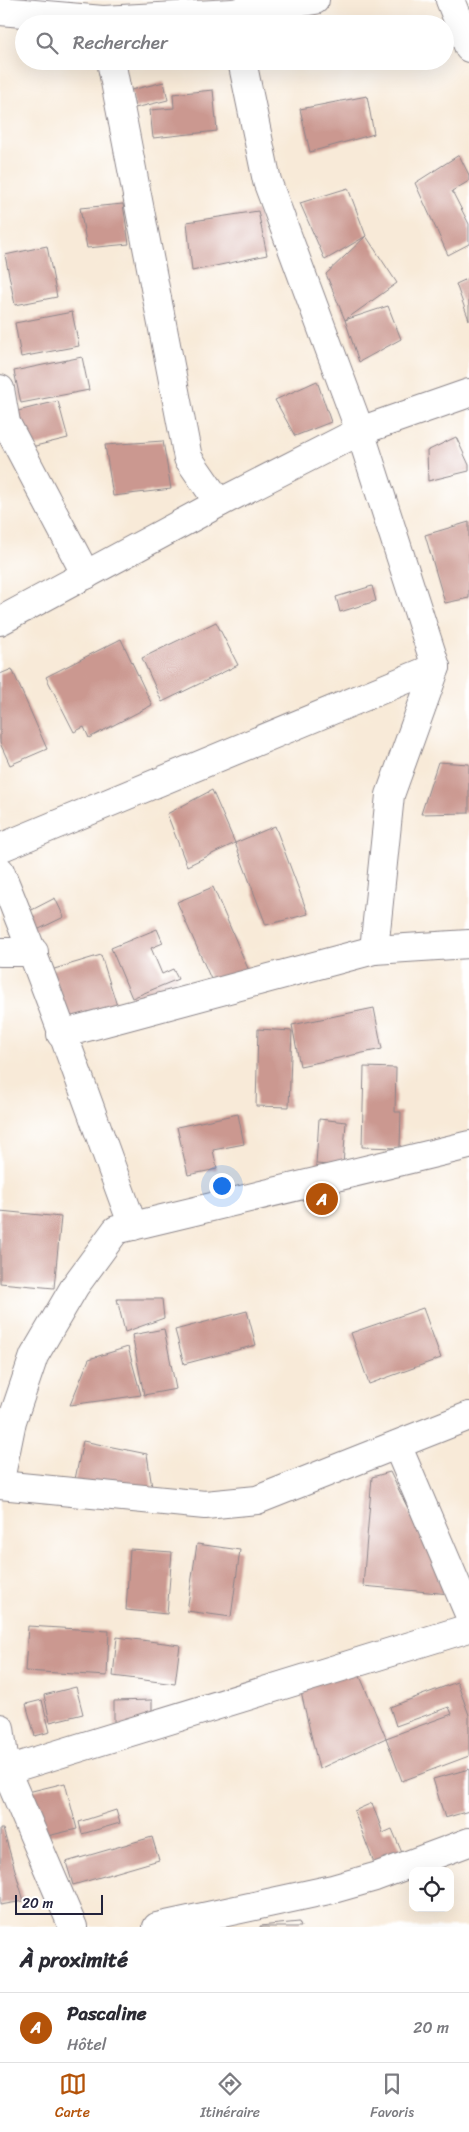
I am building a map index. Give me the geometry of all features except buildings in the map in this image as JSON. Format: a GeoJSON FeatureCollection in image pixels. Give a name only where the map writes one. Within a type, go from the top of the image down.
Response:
{"type":"FeatureCollection","features":[{"type":"Feature","properties":{"kind":"street"},"geometry":{"type":"LineString","coordinates":[[247,15],[315,0]]}},
{"type":"Feature","properties":{"kind":"street"},"geometry":{"type":"LineString","coordinates":[[450,0],[469,48]]}},
{"type":"Feature","properties":{"kind":"street"},"geometry":{"type":"LineString","coordinates":[[0,11],[38,15]]}},
{"type":"Feature","properties":{"kind":"street"},"geometry":{"type":"LineString","coordinates":[[113,70],[188,458],[219,503]]}},
{"type":"Feature","properties":{"kind":"street"},"geometry":{"type":"LineString","coordinates":[[244,70],[266,182],[360,431],[436,667],[390,795],[374,950]]}},
{"type":"Feature","properties":{"kind":"street"},"geometry":{"type":"LineString","coordinates":[[0,389],[3,422],[86,575]]}},
{"type":"Feature","properties":{"kind":"street"},"geometry":{"type":"LineString","coordinates":[[0,621],[219,503],[360,431],[469,393]]}},
{"type":"Feature","properties":{"kind":"street"},"geometry":{"type":"LineString","coordinates":[[0,848],[436,667]]}},
{"type":"Feature","properties":{"kind":"street"},"geometry":{"type":"LineString","coordinates":[[0,871],[34,952],[61,1034],[133,1226]]}},
{"type":"Feature","properties":{"kind":"street"},"geometry":{"type":"LineString","coordinates":[[61,1034],[374,950],[469,944]]}},
{"type":"Feature","properties":{"kind":"street"},"geometry":{"type":"LineString","coordinates":[[0,952],[34,952]]}},
{"type":"Feature","properties":{"kind":"street"},"geometry":{"type":"LineString","coordinates":[[0,1480],[12,1421],[34,1356],[75,1286],[116,1230],[469,1145]]}},
{"type":"Feature","properties":{"kind":"street"},"geometry":{"type":"LineString","coordinates":[[0,1485],[205,1505],[257,1500],[469,1416]]}},
{"type":"Feature","properties":{"kind":"street"},"geometry":{"type":"LineString","coordinates":[[397,1445],[469,1614]]}},
{"type":"Feature","properties":{"kind":"street"},"geometry":{"type":"LineString","coordinates":[[3,1771],[469,1628]]}},
{"type":"Feature","properties":{"kind":"street"},"geometry":{"type":"LineString","coordinates":[[0,1728],[3,1771],[74,1927]]}},
{"type":"Feature","properties":{"kind":"street"},"geometry":{"type":"LineString","coordinates":[[157,1927],[333,1889],[375,1877],[469,1842]]}},
{"type":"Feature","properties":{"kind":"place","name":"Pascaline"},"geometry":{"type":"Point","coordinates":[322,1199]}}]}
